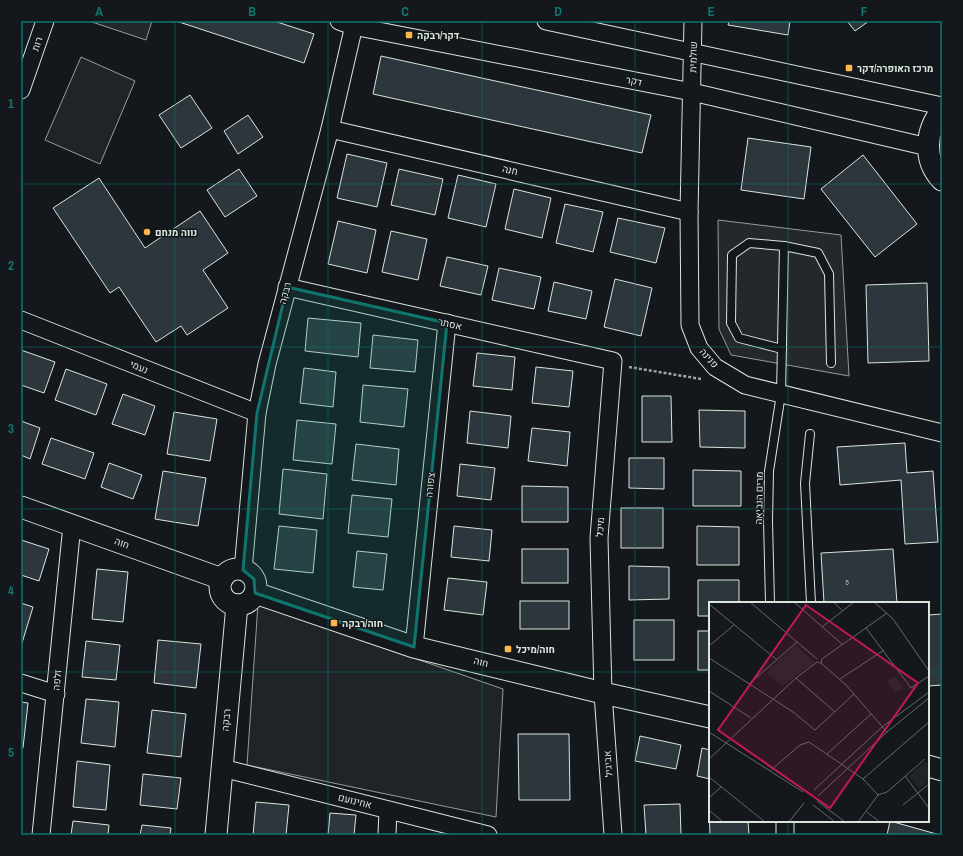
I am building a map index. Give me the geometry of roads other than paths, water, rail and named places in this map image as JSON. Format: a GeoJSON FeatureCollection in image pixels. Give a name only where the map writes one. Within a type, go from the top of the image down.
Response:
{"type":"FeatureCollection","features":[{"type":"Feature","properties":{"kind":"street","name":"רות"},"geometry":{"type":"LineString","coordinates":[[21,90],[45,21]]}},
{"type":"Feature","properties":{"kind":"street"},"geometry":{"type":"LineString","coordinates":[[546,21],[903,99],[942,106]]}},
{"type":"Feature","properties":{"kind":"street","name":"שולמית"},"geometry":{"type":"LineString","coordinates":[[692,92],[693,21]]}},
{"type":"Feature","properties":{"kind":"street","name":"דקר"},"geometry":{"type":"LineString","coordinates":[[349,23],[692,92],[928,147]]}},
{"type":"Feature","properties":{"kind":"street","name":"רבקה"},"geometry":{"type":"LineString","coordinates":[[243,570],[257,413],[267,364],[330,128],[349,23]]}},
{"type":"Feature","properties":{"kind":"street","name":"פנינה"},"geometry":{"type":"LineString","coordinates":[[692,92],[689,212],[690,325],[699,348],[715,367],[745,385],[942,433]]}},
{"type":"Feature","properties":{"kind":"street"},"geometry":{"type":"LineString","coordinates":[[942,110],[935,118],[929,132],[928,147],[931,162],[937,176],[942,180]]}},
{"type":"Feature","properties":{"kind":"street","name":"חנה"},"geometry":{"type":"LineString","coordinates":[[330,128],[689,212]]}},
{"type":"Feature","properties":{"kind":"street","name":"אסתר"},"geometry":{"type":"LineString","coordinates":[[287,287],[613,363]]}},
{"type":"Feature","properties":{"kind":"street","name":"נעמי"},"geometry":{"type":"LineString","coordinates":[[21,320],[257,413]]}},
{"type":"Feature","properties":{"kind":"street","name":"צפורה"},"geometry":{"type":"LineString","coordinates":[[414,646],[446,323]]}},
{"type":"Feature","properties":{"kind":"street","name":"מיכל"},"geometry":{"type":"LineString","coordinates":[[603,693],[599,538],[613,363]]}},
{"type":"Feature","properties":{"kind":"street","name":"חוה"},"geometry":{"type":"LineString","coordinates":[[21,507],[222,579]]}},
{"type":"Feature","properties":{"kind":"street","name":"זלפה"},"geometry":{"type":"LineString","coordinates":[[42,835],[72,525]]}},
{"type":"Feature","properties":{"kind":"street"},"geometry":{"type":"LineString","coordinates":[[233,570],[243,570],[254,579],[256,593],[246,604],[230,604],[221,593],[222,579],[233,570]]}},
{"type":"Feature","properties":{"kind":"street","name":"חוה"},"geometry":{"type":"LineString","coordinates":[[256,593],[414,646],[603,693],[709,717]]}},
{"type":"Feature","properties":{"kind":"street","name":"רבקה"},"geometry":{"type":"LineString","coordinates":[[216,835],[237,605]]}},
{"type":"Feature","properties":{"kind":"street"},"geometry":{"type":"LineString","coordinates":[[21,683],[56,694]]}},
{"type":"Feature","properties":{"kind":"street","name":"אביגיל"},"geometry":{"type":"LineString","coordinates":[[603,693],[613,835]]}},
{"type":"Feature","properties":{"kind":"street"},"geometry":{"type":"LineString","coordinates":[[929,766],[942,770]]}},
{"type":"Feature","properties":{"kind":"street","name":"אחינועם"},"geometry":{"type":"LineString","coordinates":[[222,768],[488,835]]}},
{"type":"Feature","properties":{"kind":"street"},"geometry":{"type":"LineString","coordinates":[[386,835],[388,810]]}},
{"type":"Feature","properties":{"kind":"street"},"geometry":{"type":"LineString","coordinates":[[785,822],[785,835]]}},
{"type":"Feature","properties":{"kind":"lane"},"geometry":{"type":"LineString","coordinates":[[782,349],[740,338],[731,323],[732,255],[748,243],[784,246],[818,253],[829,274],[831,363]]}},
{"type":"Feature","properties":{"kind":"lane","name":"מרים הנביאה"},"geometry":{"type":"LineString","coordinates":[[770,602],[768,521],[769,471],[781,394],[784,246]]}},
{"type":"Feature","properties":{"kind":"lane"},"geometry":{"type":"LineString","coordinates":[[810,434],[805,483],[810,602]]}},
{"type":"Feature","properties":{"kind":"place","name":"דקר/רבקה"},"geometry":{"type":"Point","coordinates":[409,35]}},
{"type":"Feature","properties":{"kind":"place","name":"מרכז האופרה/דקר"},"geometry":{"type":"Point","coordinates":[849,68]}},
{"type":"Feature","properties":{"kind":"place","name":"נווה מנחם"},"geometry":{"type":"Point","coordinates":[147,232]}},
{"type":"Feature","properties":{"kind":"place","name":"חוה/רבקה"},"geometry":{"type":"Point","coordinates":[334,623]}},
{"type":"Feature","properties":{"kind":"place","name":"חוה/מיכל"},"geometry":{"type":"Point","coordinates":[508,649]}}]}
